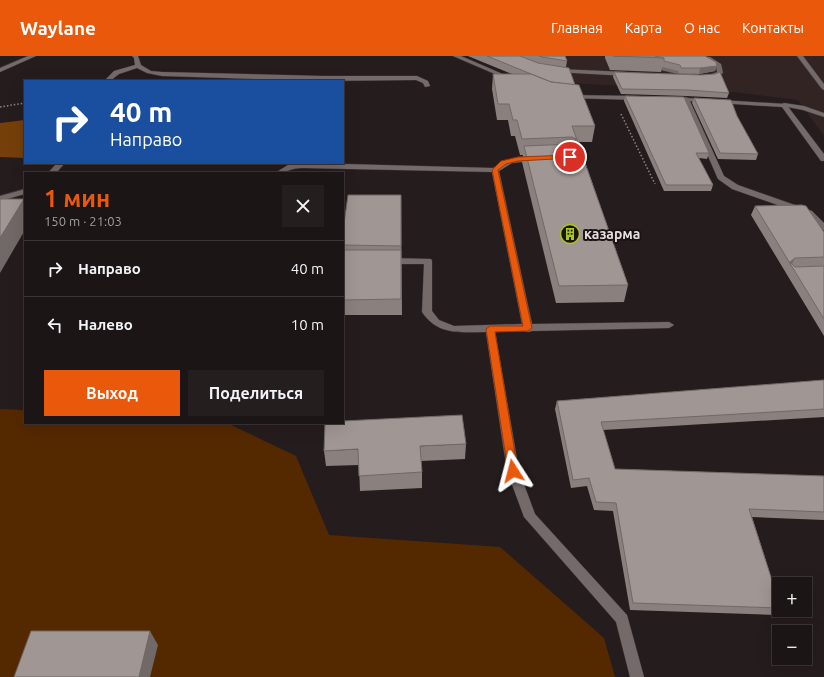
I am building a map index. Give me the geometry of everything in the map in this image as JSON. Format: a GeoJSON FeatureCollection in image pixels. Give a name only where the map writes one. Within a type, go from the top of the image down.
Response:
{"type":"FeatureCollection","features":[{"type":"Feature","properties":{"kind":"street"},"geometry":{"type":"LineString","coordinates":[[0,70],[33,56]]}},
{"type":"Feature","properties":{"kind":"street"},"geometry":{"type":"LineString","coordinates":[[135,56],[137,58],[138,66]]}},
{"type":"Feature","properties":{"kind":"street"},"geometry":{"type":"LineString","coordinates":[[456,56],[518,82]]}},
{"type":"Feature","properties":{"kind":"street"},"geometry":{"type":"LineString","coordinates":[[659,76],[699,77],[713,76],[720,73],[719,65],[708,58],[700,56]]}},
{"type":"Feature","properties":{"kind":"street"},"geometry":{"type":"LineString","coordinates":[[800,56],[824,88]]}},
{"type":"Feature","properties":{"kind":"street"},"geometry":{"type":"LineString","coordinates":[[644,65],[699,77]]}},
{"type":"Feature","properties":{"kind":"street"},"geometry":{"type":"LineString","coordinates":[[108,80],[116,72],[138,66],[149,73],[162,74],[323,79],[417,78],[426,82],[427,86]]}},
{"type":"Feature","properties":{"kind":"street"},"geometry":{"type":"LineString","coordinates":[[552,70],[564,72],[635,75]]}},
{"type":"Feature","properties":{"kind":"street"},"geometry":{"type":"LineString","coordinates":[[563,96],[642,98]]}},
{"type":"Feature","properties":{"kind":"street"},"geometry":{"type":"LineString","coordinates":[[664,99],[784,105],[804,108],[824,116]]}},
{"type":"Feature","properties":{"kind":"street"},"geometry":{"type":"LineString","coordinates":[[686,99],[721,177],[735,187],[809,213],[824,228]]}},
{"type":"Feature","properties":{"kind":"street"},"geometry":{"type":"LineString","coordinates":[[784,105],[824,159]]}},
{"type":"Feature","properties":{"kind":"street"},"geometry":{"type":"LineString","coordinates":[[280,172],[286,168],[296,165],[311,164],[495,170],[504,162],[518,159],[547,158]]}},
{"type":"Feature","properties":{"kind":"street"},"geometry":{"type":"LineString","coordinates":[[53,172],[60,164]]}},
{"type":"Feature","properties":{"kind":"street"},"geometry":{"type":"LineString","coordinates":[[495,170],[528,328]]}},
{"type":"Feature","properties":{"kind":"street"},"geometry":{"type":"LineString","coordinates":[[0,199],[24,191]]}},
{"type":"Feature","properties":{"kind":"street"},"geometry":{"type":"LineString","coordinates":[[382,261],[428,261],[427,312],[436,322],[453,329],[669,325]]}},
{"type":"Feature","properties":{"kind":"street"},"geometry":{"type":"LineString","coordinates":[[490,329],[513,471],[530,517],[622,619],[636,677]]}},
{"type":"Feature","properties":{"kind":"path"},"geometry":{"type":"LineString","coordinates":[[613,98],[655,184]]}},
{"type":"Feature","properties":{"kind":"path"},"geometry":{"type":"LineString","coordinates":[[0,107],[24,103]]}},
{"type":"Feature","properties":{"kind":"shaded area"},"geometry":{"type":"Polygon","coordinates":[[[467,56],[824,56],[824,136],[798,100],[724,91],[528,81],[467,56]]]}},
{"type":"Feature","properties":{"kind":"shaded area"},"geometry":{"type":"Polygon","coordinates":[[[24,120],[24,158],[0,157],[0,123],[24,120]]]}},
{"type":"Feature","properties":{"kind":"shaded area"},"geometry":{"type":"Polygon","coordinates":[[[0,409],[24,410],[24,424],[229,424],[296,456],[329,535],[500,547],[604,638],[615,677],[0,677],[0,409]]]}},
{"type":"Feature","properties":{"kind":"building"},"geometry":{"type":"Polygon","coordinates":[[[487,56],[520,56],[538,63],[569,68],[575,85],[551,82],[487,56]]]}},
{"type":"Feature","properties":{"kind":"building"},"geometry":{"type":"Polygon","coordinates":[[[539,56],[565,56],[567,61],[542,57],[539,56]]]}},
{"type":"Feature","properties":{"kind":"building"},"geometry":{"type":"Polygon","coordinates":[[[613,56],[655,56],[664,58],[613,56]]]}},
{"type":"Feature","properties":{"kind":"building"},"geometry":{"type":"Polygon","coordinates":[[[655,56],[705,56],[716,62],[717,66],[681,68],[680,65],[664,61],[664,58],[655,56]]]}},
{"type":"Feature","properties":{"kind":"building"},"geometry":{"type":"Polygon","coordinates":[[[614,72],[701,75],[720,72],[729,93],[688,90],[622,89],[614,72]]]}},
{"type":"Feature","properties":{"kind":"building"},"geometry":{"type":"Polygon","coordinates":[[[493,74],[531,74],[551,82],[579,85],[595,126],[572,126],[628,285],[559,286],[524,146],[575,144],[576,139],[572,137],[522,139],[517,120],[513,120],[509,104],[498,104],[493,74]]]}},
{"type":"Feature","properties":{"kind":"building"},"geometry":{"type":"Polygon","coordinates":[[[625,96],[684,97],[709,153],[696,153],[713,185],[666,185],[625,96]]]}},
{"type":"Feature","properties":{"kind":"building"},"geometry":{"type":"Polygon","coordinates":[[[694,98],[731,100],[737,116],[758,154],[720,153],[694,98]]]}},
{"type":"Feature","properties":{"kind":"building"},"geometry":{"type":"Polygon","coordinates":[[[348,195],[401,195],[401,246],[344,245],[344,224],[348,195]]]}},
{"type":"Feature","properties":{"kind":"building"},"geometry":{"type":"Polygon","coordinates":[[[0,199],[24,199],[0,238],[0,199]]]}},
{"type":"Feature","properties":{"kind":"building"},"geometry":{"type":"Polygon","coordinates":[[[755,206],[806,206],[824,232],[824,257],[795,258],[790,262],[795,267],[824,266],[824,319],[755,206]]]}},
{"type":"Feature","properties":{"kind":"building"},"geometry":{"type":"Polygon","coordinates":[[[344,250],[401,250],[401,299],[344,300],[344,250]]]}},
{"type":"Feature","properties":{"kind":"building"},"geometry":{"type":"Polygon","coordinates":[[[824,380],[824,409],[601,422],[615,469],[824,476],[824,512],[749,509],[772,580],[772,608],[633,603],[616,503],[596,502],[589,478],[573,480],[557,401],[824,380]]]}},
{"type":"Feature","properties":{"kind":"building"},"geometry":{"type":"Polygon","coordinates":[[[462,415],[466,444],[420,446],[422,472],[359,476],[358,449],[324,451],[325,424],[344,424],[344,421],[462,415]]]}},
{"type":"Feature","properties":{"kind":"building"},"geometry":{"type":"Polygon","coordinates":[[[31,631],[150,631],[139,677],[14,677],[31,631]]]}},
{"type":"Feature","properties":{"kind":"place","name":"казарма"},"geometry":{"type":"Point","coordinates":[570,234]}},
{"type":"Feature","properties":{"kind":"route"},"geometry":{"type":"LineString","coordinates":[[513,471],[490,329],[528,328],[495,170],[504,162],[518,159],[570,157]]}}]}
